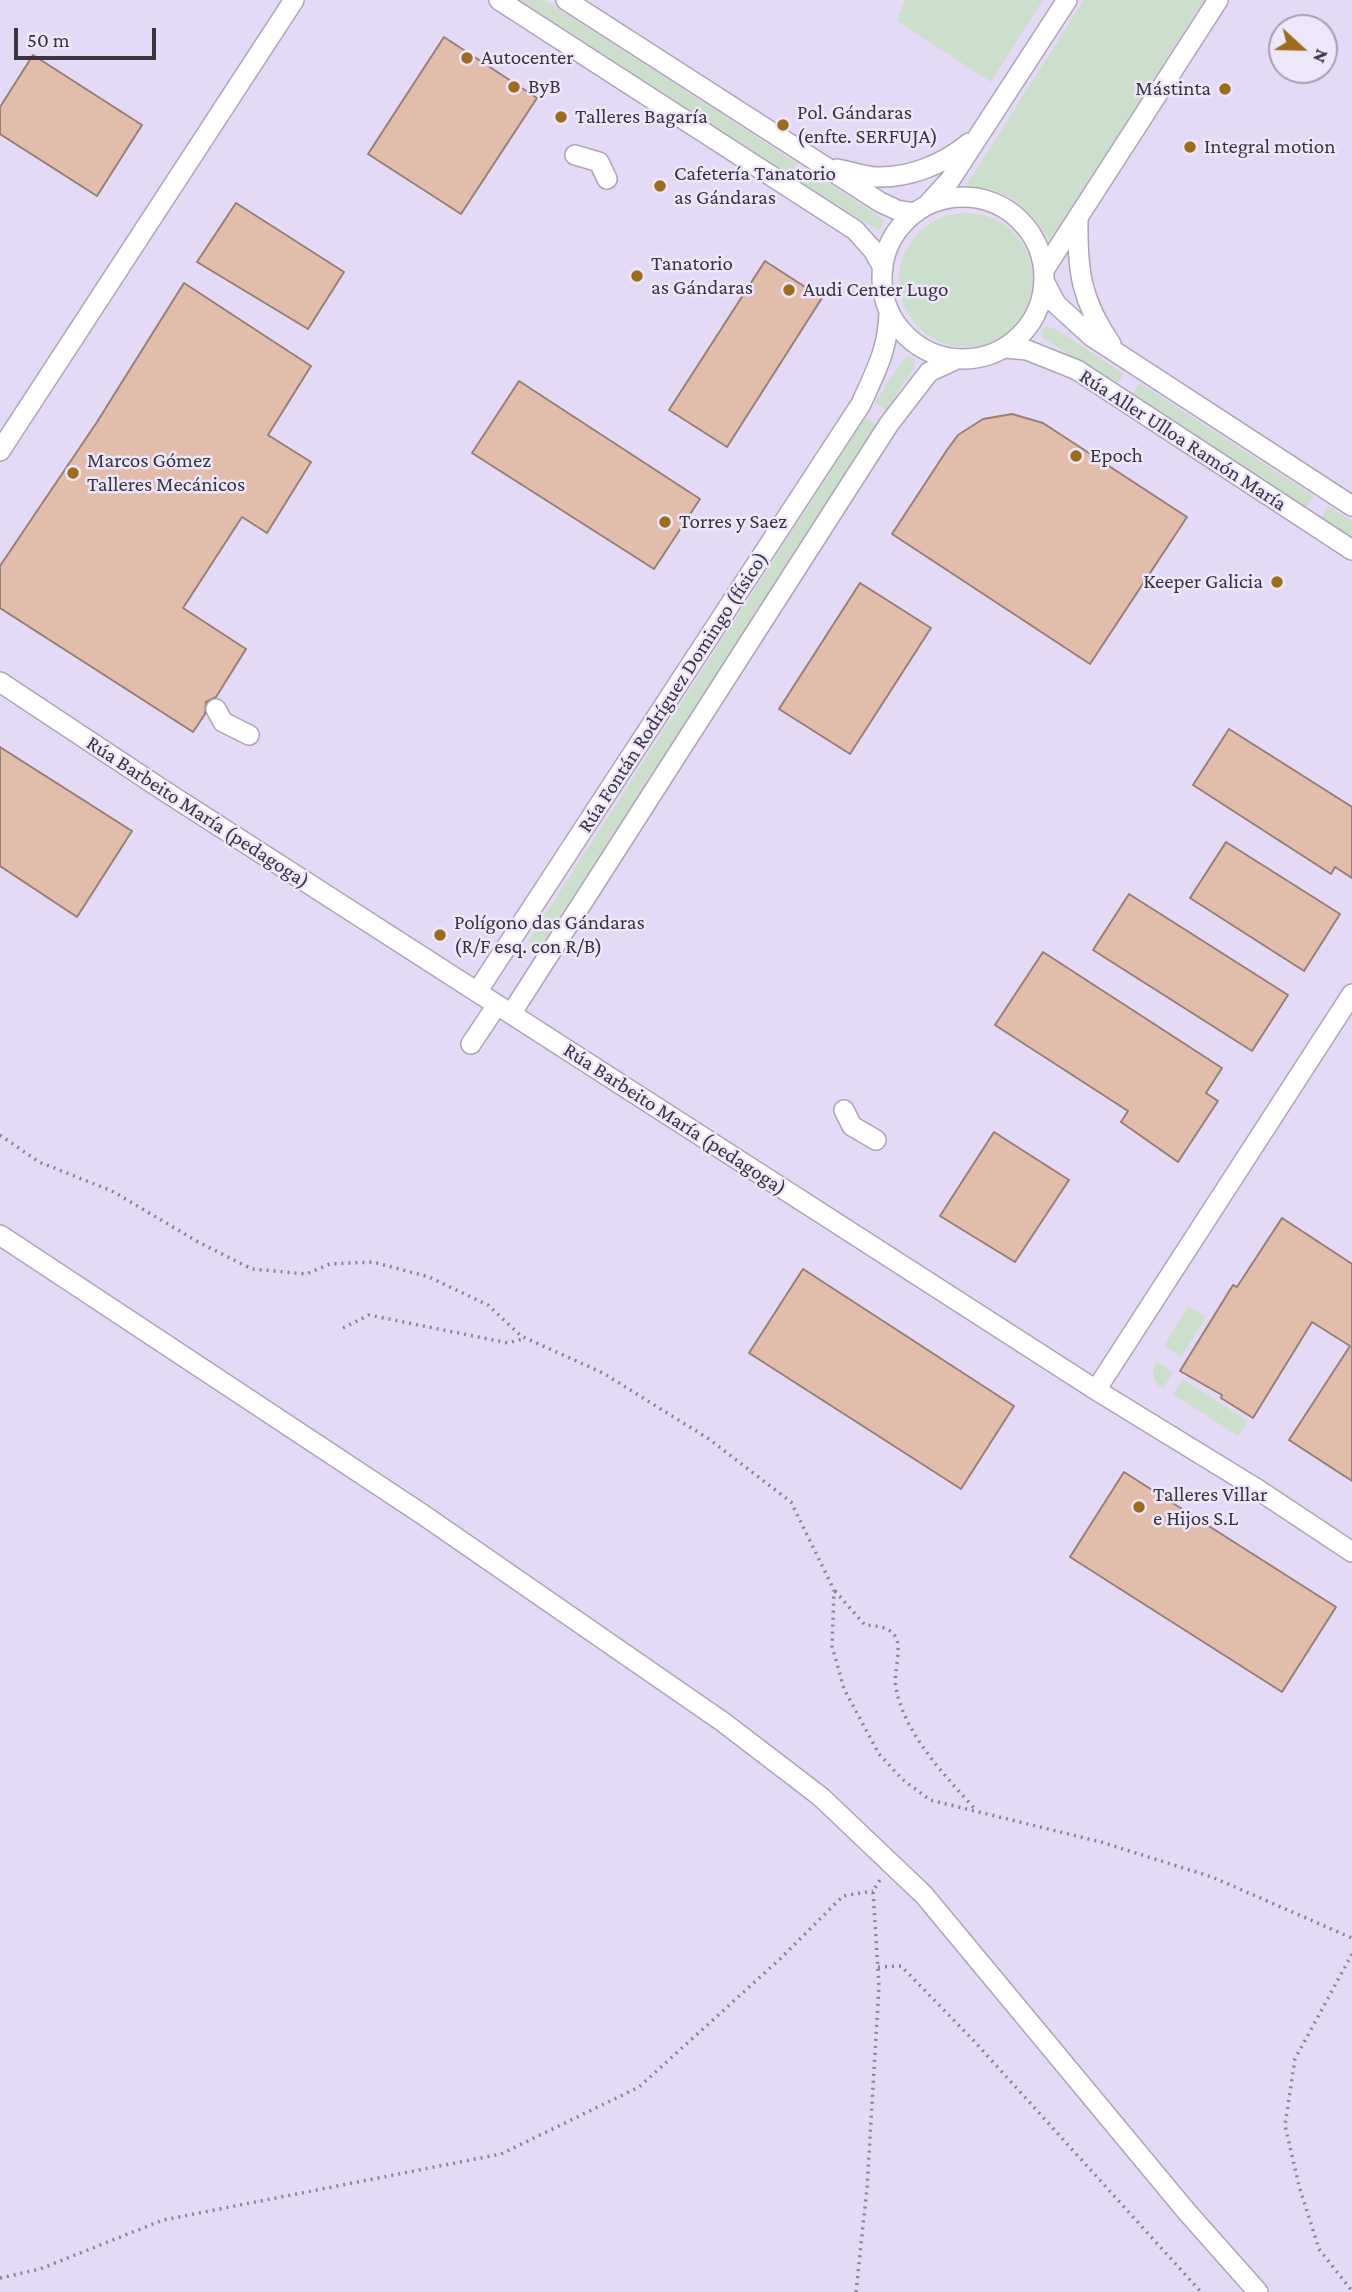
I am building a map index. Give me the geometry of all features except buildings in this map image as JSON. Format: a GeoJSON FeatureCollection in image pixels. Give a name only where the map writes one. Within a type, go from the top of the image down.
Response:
{"type":"FeatureCollection","features":[{"type":"Feature","properties":{"kind":"street"},"geometry":{"type":"LineString","coordinates":[[0,451],[294,0]]}},
{"type":"Feature","properties":{"kind":"street"},"geometry":{"type":"LineString","coordinates":[[499,0],[855,230],[873,250],[883,268]]}},
{"type":"Feature","properties":{"kind":"street"},"geometry":{"type":"LineString","coordinates":[[566,0],[880,202],[897,210],[920,210]]}},
{"type":"Feature","properties":{"kind":"street"},"geometry":{"type":"LineString","coordinates":[[1067,0],[950,180],[903,224],[887,252],[883,268],[883,290],[889,312],[909,340],[940,356],[974,359],[990,355],[1006,348],[1026,330],[1039,307],[1044,275],[1219,0]]}},
{"type":"Feature","properties":{"kind":"street"},"geometry":{"type":"LineString","coordinates":[[826,167],[876,177],[918,172],[953,157],[981,134]]}},
{"type":"Feature","properties":{"kind":"street"},"geometry":{"type":"LineString","coordinates":[[575,155],[598,162],[607,179]]}},
{"type":"Feature","properties":{"kind":"street","name":"Rúa Aller Ulloa Ramón María"},"geometry":{"type":"LineString","coordinates":[[920,210],[944,199],[964,197],[984,200],[1002,207],[1018,218],[1031,233],[1040,251],[1044,275],[1056,304],[1070,319],[1118,354],[1352,506]]}},
{"type":"Feature","properties":{"kind":"street","name":"Rúa Aller Ulloa Ramón María"},"geometry":{"type":"LineString","coordinates":[[1078,218],[1077,246],[1081,281],[1094,319],[1118,354]]}},
{"type":"Feature","properties":{"kind":"street","name":"Rúa Fontán Rodríguez Domingo (físico)"},"geometry":{"type":"LineString","coordinates":[[477,992],[861,404],[883,355],[889,312]]}},
{"type":"Feature","properties":{"kind":"street","name":"Rúa Aller Ulloa Ramón María"},"geometry":{"type":"LineString","coordinates":[[1006,348],[1027,350],[1077,370],[1352,550]]}},
{"type":"Feature","properties":{"kind":"street","name":"Rúa Fontán Rodríguez Domingo (físico)"},"geometry":{"type":"LineString","coordinates":[[471,1044],[504,1009],[890,424],[929,372],[957,359]]}},
{"type":"Feature","properties":{"kind":"street","name":"Rúa Barbeito María (pedagoga)"},"geometry":{"type":"LineString","coordinates":[[0,682],[477,992],[1352,1552]]}},
{"type":"Feature","properties":{"kind":"street"},"geometry":{"type":"LineString","coordinates":[[216,709],[223,722],[249,735]]}},
{"type":"Feature","properties":{"kind":"street"},"geometry":{"type":"LineString","coordinates":[[1096,1390],[1352,994]]}},
{"type":"Feature","properties":{"kind":"street"},"geometry":{"type":"LineString","coordinates":[[844,1110],[852,1126],[876,1140]]}},
{"type":"Feature","properties":{"kind":"street"},"geometry":{"type":"LineString","coordinates":[[0,1235],[422,1514],[723,1722],[821,1797],[924,1895],[1187,2212],[1258,2292]]}},
{"type":"Feature","properties":{"kind":"path"},"geometry":{"type":"LineString","coordinates":[[0,1135],[39,1162],[112,1191],[252,1269],[306,1274],[330,1264],[373,1262],[429,1277],[488,1305],[525,1338],[603,1373],[709,1439],[791,1502],[834,1590],[865,1625],[881,1627],[893,1633],[900,1646],[895,1667],[896,1689],[911,1728],[942,1773],[976,1811]]}},
{"type":"Feature","properties":{"kind":"path"},"geometry":{"type":"LineString","coordinates":[[343,1328],[369,1315],[508,1343],[525,1338]]}},
{"type":"Feature","properties":{"kind":"path"},"geometry":{"type":"LineString","coordinates":[[834,1590],[832,1646],[844,1689],[879,1754],[902,1779],[930,1800],[1101,1842],[1212,1877],[1352,1938]]}},
{"type":"Feature","properties":{"kind":"path"},"geometry":{"type":"LineString","coordinates":[[856,2292],[867,2188],[879,1986],[873,1891],[891,1864]]}},
{"type":"Feature","properties":{"kind":"path"},"geometry":{"type":"LineString","coordinates":[[0,2278],[40,2269],[163,2220],[501,2154],[639,2087],[780,1959],[843,1896],[873,1891]]}},
{"type":"Feature","properties":{"kind":"path"},"geometry":{"type":"LineString","coordinates":[[1352,1954],[1295,2059],[1284,2125],[1299,2186],[1319,2249],[1352,2291]]}},
{"type":"Feature","properties":{"kind":"path"},"geometry":{"type":"LineString","coordinates":[[878,1967],[901,1966],[975,2042],[1201,2292]]}},
{"type":"Feature","properties":{"kind":"shaded area"},"geometry":{"type":"Polygon","coordinates":[[[0,0],[1352,0],[1352,2292],[0,2292],[0,0]]]}},
{"type":"Feature","properties":{"kind":"green space"},"geometry":{"type":"Polygon","coordinates":[[[519,0],[545,0],[797,163],[789,175],[519,0]]]}},
{"type":"Feature","properties":{"kind":"green space"},"geometry":{"type":"Polygon","coordinates":[[[905,0],[1043,0],[991,82],[897,21],[905,0]]]}},
{"type":"Feature","properties":{"kind":"green space"},"geometry":{"type":"Polygon","coordinates":[[[1084,0],[1204,0],[1050,242],[1033,218],[1011,198],[990,189],[965,187],[1084,0]]]}},
{"type":"Feature","properties":{"kind":"green space"},"geometry":{"type":"Polygon","coordinates":[[[812,172],[881,218],[884,221],[879,231],[804,184],[812,172]]]}},
{"type":"Feature","properties":{"kind":"green space"},"geometry":{"type":"Polygon","coordinates":[[[966,213],[992,218],[1013,233],[1028,254],[1033,280],[1028,306],[1013,327],[992,342],[966,347],[940,342],[919,327],[904,306],[899,280],[904,254],[919,233],[940,218],[966,213]]]}},
{"type":"Feature","properties":{"kind":"green space"},"geometry":{"type":"Polygon","coordinates":[[[1046,326],[1056,329],[1124,374],[1116,386],[1042,337],[1042,330],[1046,326]]]}},
{"type":"Feature","properties":{"kind":"green space"},"geometry":{"type":"Polygon","coordinates":[[[909,356],[915,360],[914,368],[886,410],[875,402],[904,358],[909,356]]]}},
{"type":"Feature","properties":{"kind":"green space"},"geometry":{"type":"Polygon","coordinates":[[[1139,383],[1314,496],[1306,507],[1132,395],[1139,383]]]}},
{"type":"Feature","properties":{"kind":"green space"},"geometry":{"type":"Polygon","coordinates":[[[865,418],[877,426],[539,949],[528,941],[865,418]]]}},
{"type":"Feature","properties":{"kind":"green space"},"geometry":{"type":"Polygon","coordinates":[[[1328,506],[1352,521],[1352,537],[1321,518],[1328,506]]]}},
{"type":"Feature","properties":{"kind":"green space"},"geometry":{"type":"Polygon","coordinates":[[[1188,1306],[1206,1317],[1181,1357],[1164,1346],[1188,1306]]]}},
{"type":"Feature","properties":{"kind":"green space"},"geometry":{"type":"Polygon","coordinates":[[[1156,1361],[1173,1372],[1163,1389],[1154,1377],[1156,1361]]]}},
{"type":"Feature","properties":{"kind":"green space"},"geometry":{"type":"Polygon","coordinates":[[[1183,1379],[1248,1421],[1238,1436],[1173,1394],[1183,1379]]]}},
{"type":"Feature","properties":{"kind":"place","name":"Autocenter"},"geometry":{"type":"Point","coordinates":[467,58]}},
{"type":"Feature","properties":{"kind":"place","name":"ByB"},"geometry":{"type":"Point","coordinates":[514,87]}},
{"type":"Feature","properties":{"kind":"place","name":"Mástinta"},"geometry":{"type":"Point","coordinates":[1225,89]}},
{"type":"Feature","properties":{"kind":"place","name":"Talleres Bagaría"},"geometry":{"type":"Point","coordinates":[561,117]}},
{"type":"Feature","properties":{"kind":"place","name":"Pol. Gándaras (enfte. SERFUJA)"},"geometry":{"type":"Point","coordinates":[783,125]}},
{"type":"Feature","properties":{"kind":"place","name":"Integral motion"},"geometry":{"type":"Point","coordinates":[1190,147]}},
{"type":"Feature","properties":{"kind":"place","name":"Cafetería Tanatorio as Gándaras"},"geometry":{"type":"Point","coordinates":[660,186]}},
{"type":"Feature","properties":{"kind":"place","name":"Tanatorio as Gándaras"},"geometry":{"type":"Point","coordinates":[637,276]}},
{"type":"Feature","properties":{"kind":"place","name":"Audi Center Lugo"},"geometry":{"type":"Point","coordinates":[789,290]}},
{"type":"Feature","properties":{"kind":"place","name":"Epoch"},"geometry":{"type":"Point","coordinates":[1076,456]}},
{"type":"Feature","properties":{"kind":"place","name":"Marcos Gómez Talleres Mecánicos"},"geometry":{"type":"Point","coordinates":[73,473]}},
{"type":"Feature","properties":{"kind":"place","name":"Torres y Saez"},"geometry":{"type":"Point","coordinates":[665,522]}},
{"type":"Feature","properties":{"kind":"place","name":"Keeper Galicia"},"geometry":{"type":"Point","coordinates":[1277,582]}},
{"type":"Feature","properties":{"kind":"place","name":"Polígono das Gándaras (R/F esq. con R/B)"},"geometry":{"type":"Point","coordinates":[440,935]}},
{"type":"Feature","properties":{"kind":"place","name":"Talleres Villar e Hijos S.L"},"geometry":{"type":"Point","coordinates":[1139,1507]}}]}
